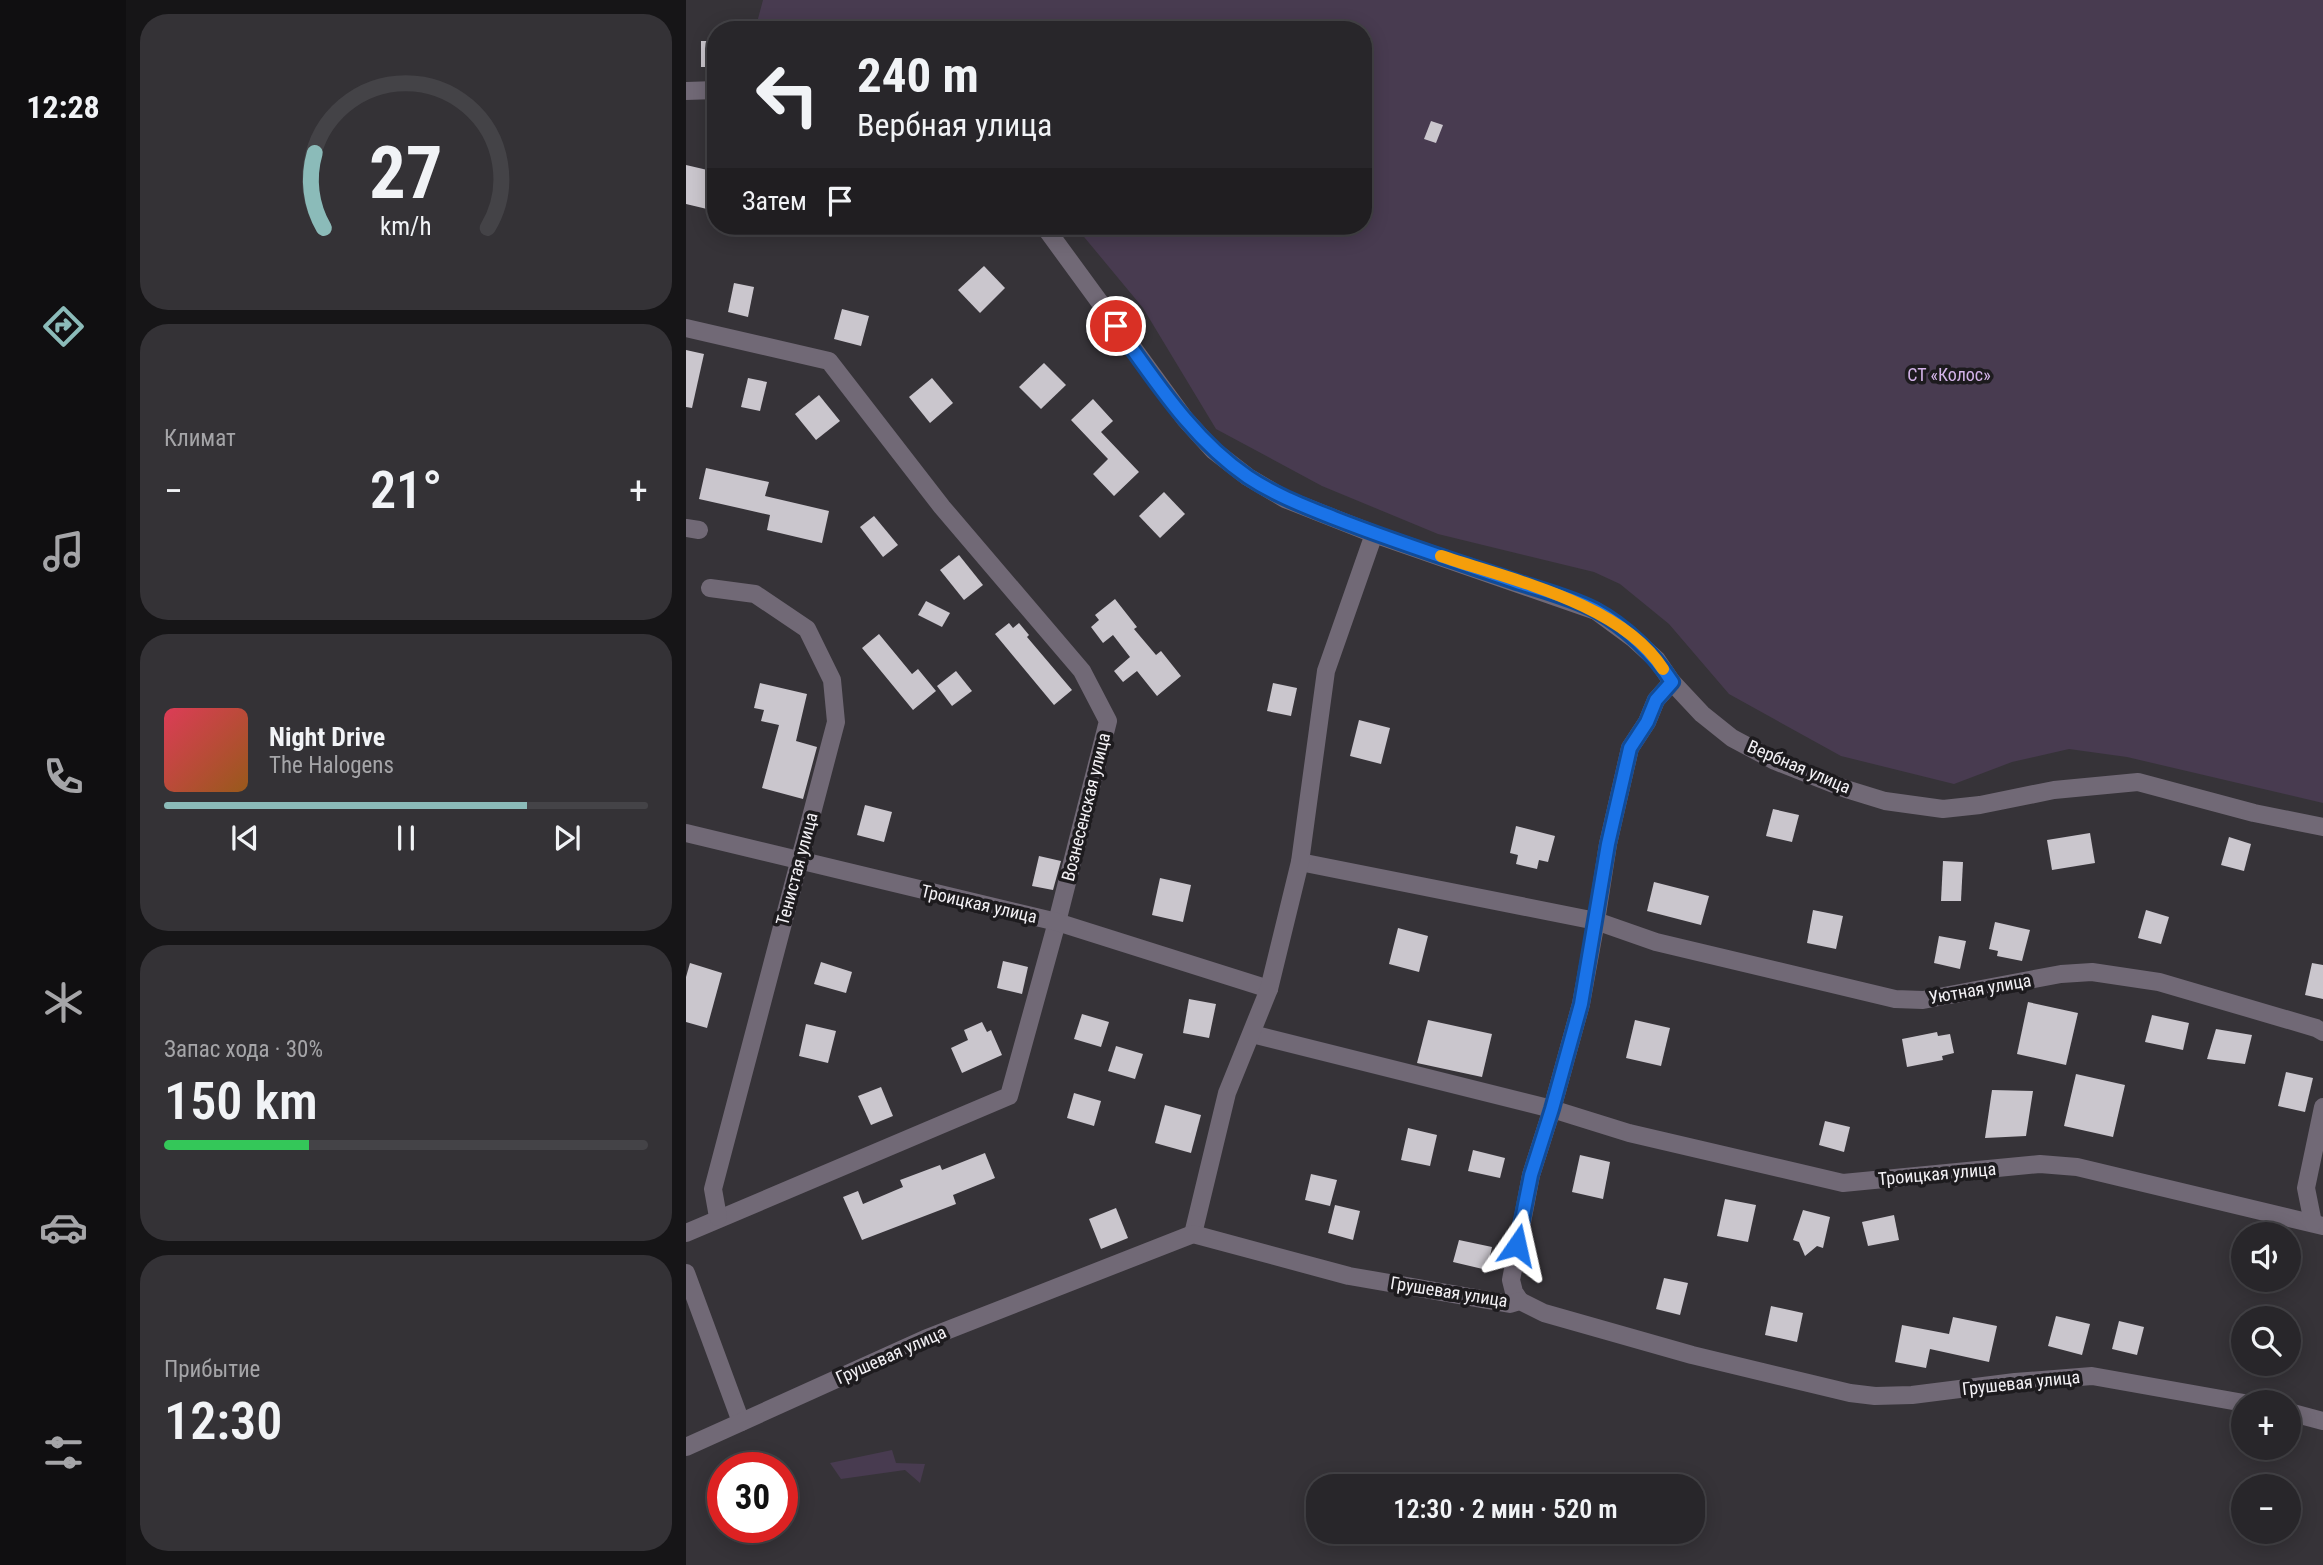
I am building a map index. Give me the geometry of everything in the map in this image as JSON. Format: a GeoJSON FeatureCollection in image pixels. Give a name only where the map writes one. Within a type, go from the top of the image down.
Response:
{"type":"FeatureCollection","features":[{"type":"Feature","properties":{"kind":"street"},"geometry":{"type":"LineString","coordinates":[[686,92],[707,91]]}},
{"type":"Feature","properties":{"kind":"street","name":"Вербная улица"},"geometry":{"type":"LineString","coordinates":[[1051,235],[1185,419],[1213,450],[1248,477],[1285,499],[1374,534],[1596,611],[1657,660],[1672,682],[1702,714],[1732,738],[1787,765],[1846,789],[1885,801],[1943,809],[1980,805],[2054,790],[2138,782],[2254,813],[2323,827]]}},
{"type":"Feature","properties":{"kind":"street","name":"Вознесенская улица"},"geometry":{"type":"LineString","coordinates":[[686,328],[829,361],[942,507],[1082,671],[1108,721],[1009,1096],[718,1217],[686,1233]]}},
{"type":"Feature","properties":{"kind":"street"},"geometry":{"type":"LineString","coordinates":[[1193,1234],[1227,1093],[1269,989],[1300,862],[1326,671],[1374,534]]}},
{"type":"Feature","properties":{"kind":"street","name":"Тенистая улица"},"geometry":{"type":"LineString","coordinates":[[710,588],[755,594],[807,629],[832,680],[836,722],[713,1189],[718,1217]]}},
{"type":"Feature","properties":{"kind":"street"},"geometry":{"type":"LineString","coordinates":[[1520,1301],[1511,1280],[1512,1269],[1531,1175],[1581,1004],[1608,844],[1630,748],[1647,722],[1656,700],[1672,682]]}},
{"type":"Feature","properties":{"kind":"street","name":"Троицкая улица"},"geometry":{"type":"LineString","coordinates":[[686,833],[1057,922],[1269,989]]}},
{"type":"Feature","properties":{"kind":"street","name":"Уютная улица"},"geometry":{"type":"LineString","coordinates":[[1300,862],[1596,921],[1656,942],[1895,999],[1923,1000],[2061,974],[2092,972],[2159,982],[2323,1032]]}},
{"type":"Feature","properties":{"kind":"street","name":"Троицкая улица"},"geometry":{"type":"LineString","coordinates":[[1252,1034],[1552,1109],[1629,1133],[1843,1183],[2040,1164],[2077,1167],[2318,1224]]}},
{"type":"Feature","properties":{"kind":"street"},"geometry":{"type":"LineString","coordinates":[[2318,1224],[2306,1188],[2323,1107]]}},
{"type":"Feature","properties":{"kind":"street","name":"Грушевая улица"},"geometry":{"type":"LineString","coordinates":[[686,1447],[925,1339],[1193,1234],[1349,1276],[1510,1304],[1520,1301],[1544,1313],[1692,1355],[1850,1393],[1875,1396],[1912,1395],[2015,1382],[2092,1376],[2231,1401]]}},
{"type":"Feature","properties":{"kind":"street"},"geometry":{"type":"LineString","coordinates":[[686,1273],[741,1422]]}},
{"type":"Feature","properties":{"kind":"street"},"geometry":{"type":"LineString","coordinates":[[2301,1415],[2323,1421]]}},
{"type":"Feature","properties":{"kind":"green space","name":"СТ «Колос»"},"geometry":{"type":"Polygon","coordinates":[[[763,0],[2323,0],[2323,803],[2127,757],[2069,749],[2012,762],[1954,784],[1841,756],[1729,694],[1669,624],[1620,584],[1594,572],[1438,534],[1322,486],[1216,429],[1143,308],[1082,235],[1372,235],[1372,21],[757,21],[763,0]]]}},
{"type":"Feature","properties":{"kind":"green space"},"geometry":{"type":"Polygon","coordinates":[[[892,1450],[896,1463],[925,1464],[920,1483],[905,1470],[841,1479],[830,1463],[892,1450]]]}},
{"type":"Feature","properties":{"kind":"building"},"geometry":{"type":"Polygon","coordinates":[[[701,41],[707,41],[707,67],[701,67],[701,41]]]}},
{"type":"Feature","properties":{"kind":"building"},"geometry":{"type":"Polygon","coordinates":[[[1431,121],[1443,125],[1436,143],[1424,139],[1431,121]]]}},
{"type":"Feature","properties":{"kind":"building"},"geometry":{"type":"Polygon","coordinates":[[[686,165],[707,170],[707,209],[686,204],[686,165]]]}},
{"type":"Feature","properties":{"kind":"building"},"geometry":{"type":"Polygon","coordinates":[[[984,266],[1005,288],[980,313],[958,290],[984,266]]]}},
{"type":"Feature","properties":{"kind":"building"},"geometry":{"type":"Polygon","coordinates":[[[734,283],[754,287],[748,317],[728,312],[734,283]]]}},
{"type":"Feature","properties":{"kind":"building"},"geometry":{"type":"Polygon","coordinates":[[[842,309],[869,316],[861,346],[834,339],[842,309]]]}},
{"type":"Feature","properties":{"kind":"building"},"geometry":{"type":"Polygon","coordinates":[[[686,350],[704,354],[692,408],[686,407],[686,350]]]}},
{"type":"Feature","properties":{"kind":"building"},"geometry":{"type":"Polygon","coordinates":[[[1044,363],[1066,385],[1041,409],[1019,387],[1044,363]]]}},
{"type":"Feature","properties":{"kind":"building"},"geometry":{"type":"Polygon","coordinates":[[[748,378],[767,382],[760,411],[741,407],[748,378]]]}},
{"type":"Feature","properties":{"kind":"building"},"geometry":{"type":"Polygon","coordinates":[[[932,378],[953,403],[930,423],[909,397],[932,378]]]}},
{"type":"Feature","properties":{"kind":"building"},"geometry":{"type":"Polygon","coordinates":[[[819,395],[840,421],[816,440],[795,414],[819,395]]]}},
{"type":"Feature","properties":{"kind":"building"},"geometry":{"type":"Polygon","coordinates":[[[1093,399],[1113,421],[1101,432],[1139,472],[1114,496],[1093,474],[1108,459],[1071,420],[1093,399]]]}},
{"type":"Feature","properties":{"kind":"building"},"geometry":{"type":"Polygon","coordinates":[[[706,468],[769,482],[765,496],[829,511],[822,543],[767,530],[770,515],[699,499],[706,468]]]}},
{"type":"Feature","properties":{"kind":"building"},"geometry":{"type":"Polygon","coordinates":[[[1164,492],[1185,514],[1160,538],[1139,516],[1164,492]]]}},
{"type":"Feature","properties":{"kind":"building"},"geometry":{"type":"Polygon","coordinates":[[[874,516],[898,545],[883,557],[860,527],[874,516]]]}},
{"type":"Feature","properties":{"kind":"building"},"geometry":{"type":"Polygon","coordinates":[[[959,555],[983,585],[964,600],[940,570],[959,555]]]}},
{"type":"Feature","properties":{"kind":"building"},"geometry":{"type":"Polygon","coordinates":[[[1115,599],[1137,627],[1134,629],[1156,655],[1161,651],[1181,676],[1157,696],[1137,671],[1123,682],[1114,671],[1130,657],[1113,635],[1103,643],[1091,627],[1099,620],[1095,615],[1115,599]]]}},
{"type":"Feature","properties":{"kind":"building"},"geometry":{"type":"Polygon","coordinates":[[[926,601],[950,613],[942,627],[918,615],[926,601]]]}},
{"type":"Feature","properties":{"kind":"building"},"geometry":{"type":"Polygon","coordinates":[[[1009,623],[1013,628],[1019,623],[1029,635],[1027,637],[1072,690],[1054,705],[995,634],[1009,623]]]}},
{"type":"Feature","properties":{"kind":"building"},"geometry":{"type":"Polygon","coordinates":[[[879,634],[912,674],[918,669],[936,691],[913,710],[862,648],[879,634]]]}},
{"type":"Feature","properties":{"kind":"building"},"geometry":{"type":"Polygon","coordinates":[[[956,671],[972,691],[952,706],[937,686],[956,671]]]}},
{"type":"Feature","properties":{"kind":"building"},"geometry":{"type":"Polygon","coordinates":[[[760,683],[807,694],[796,741],[817,747],[803,799],[762,788],[779,725],[761,721],[764,710],[754,708],[760,683]]]}},
{"type":"Feature","properties":{"kind":"building"},"geometry":{"type":"Polygon","coordinates":[[[1273,683],[1297,688],[1291,716],[1267,711],[1273,683]]]}},
{"type":"Feature","properties":{"kind":"building"},"geometry":{"type":"Polygon","coordinates":[[[1359,720],[1390,728],[1381,764],[1350,756],[1359,720]]]}},
{"type":"Feature","properties":{"kind":"building"},"geometry":{"type":"Polygon","coordinates":[[[865,805],[892,812],[884,842],[857,835],[865,805]]]}},
{"type":"Feature","properties":{"kind":"building"},"geometry":{"type":"Polygon","coordinates":[[[1773,809],[1799,815],[1792,842],[1766,836],[1773,809]]]}},
{"type":"Feature","properties":{"kind":"building"},"geometry":{"type":"Polygon","coordinates":[[[1516,826],[1555,836],[1548,862],[1539,860],[1537,869],[1516,864],[1518,855],[1510,853],[1516,826]]]}},
{"type":"Feature","properties":{"kind":"building"},"geometry":{"type":"Polygon","coordinates":[[[2090,833],[2095,863],[2052,870],[2047,840],[2090,833]]]}},
{"type":"Feature","properties":{"kind":"building"},"geometry":{"type":"Polygon","coordinates":[[[2229,837],[2251,844],[2244,871],[2221,865],[2229,837]]]}},
{"type":"Feature","properties":{"kind":"building"},"geometry":{"type":"Polygon","coordinates":[[[1039,856],[1061,861],[1053,890],[1032,886],[1039,856]]]}},
{"type":"Feature","properties":{"kind":"building"},"geometry":{"type":"Polygon","coordinates":[[[1943,861],[1963,862],[1961,901],[1941,901],[1943,861]]]}},
{"type":"Feature","properties":{"kind":"building"},"geometry":{"type":"Polygon","coordinates":[[[1160,878],[1191,885],[1183,922],[1152,915],[1160,878]]]}},
{"type":"Feature","properties":{"kind":"building"},"geometry":{"type":"Polygon","coordinates":[[[1654,882],[1709,896],[1701,925],[1647,911],[1654,882]]]}},
{"type":"Feature","properties":{"kind":"building"},"geometry":{"type":"Polygon","coordinates":[[[1813,910],[1843,916],[1836,949],[1807,943],[1813,910]]]}},
{"type":"Feature","properties":{"kind":"building"},"geometry":{"type":"Polygon","coordinates":[[[2146,910],[2169,917],[2161,944],[2138,938],[2146,910]]]}},
{"type":"Feature","properties":{"kind":"building"},"geometry":{"type":"Polygon","coordinates":[[[1995,922],[2030,930],[2022,961],[1997,956],[1998,951],[1989,949],[1995,922]]]}},
{"type":"Feature","properties":{"kind":"building"},"geometry":{"type":"Polygon","coordinates":[[[1398,928],[1428,936],[1419,972],[1389,964],[1398,928]]]}},
{"type":"Feature","properties":{"kind":"building"},"geometry":{"type":"Polygon","coordinates":[[[1939,936],[1966,941],[1960,969],[1934,963],[1939,936]]]}},
{"type":"Feature","properties":{"kind":"building"},"geometry":{"type":"Polygon","coordinates":[[[1003,961],[1028,967],[1022,994],[997,988],[1003,961]]]}},
{"type":"Feature","properties":{"kind":"building"},"geometry":{"type":"Polygon","coordinates":[[[821,962],[852,972],[846,993],[814,984],[821,962]]]}},
{"type":"Feature","properties":{"kind":"building"},"geometry":{"type":"Polygon","coordinates":[[[690,963],[722,973],[707,1028],[686,1022],[686,977],[690,963]]]}},
{"type":"Feature","properties":{"kind":"building"},"geometry":{"type":"Polygon","coordinates":[[[2312,963],[2323,965],[2323,999],[2305,995],[2312,963]]]}},
{"type":"Feature","properties":{"kind":"building"},"geometry":{"type":"Polygon","coordinates":[[[1189,999],[1216,1004],[1209,1038],[1183,1033],[1189,999]]]}},
{"type":"Feature","properties":{"kind":"building"},"geometry":{"type":"Polygon","coordinates":[[[2028,1002],[2078,1013],[2066,1065],[2017,1054],[2028,1002]]]}},
{"type":"Feature","properties":{"kind":"building"},"geometry":{"type":"Polygon","coordinates":[[[1082,1014],[1109,1022],[1101,1047],[1074,1039],[1082,1014]]]}},
{"type":"Feature","properties":{"kind":"building"},"geometry":{"type":"Polygon","coordinates":[[[2152,1015],[2189,1023],[2183,1050],[2145,1042],[2152,1015]]]}},
{"type":"Feature","properties":{"kind":"building"},"geometry":{"type":"Polygon","coordinates":[[[1428,1020],[1492,1034],[1482,1077],[1417,1063],[1428,1020]]]}},
{"type":"Feature","properties":{"kind":"building"},"geometry":{"type":"Polygon","coordinates":[[[1635,1020],[1670,1028],[1661,1066],[1626,1058],[1635,1020]]]}},
{"type":"Feature","properties":{"kind":"building"},"geometry":{"type":"Polygon","coordinates":[[[982,1022],[987,1032],[991,1030],[1002,1055],[962,1073],[951,1048],[968,1040],[964,1030],[982,1022]]]}},
{"type":"Feature","properties":{"kind":"building"},"geometry":{"type":"Polygon","coordinates":[[[806,1024],[836,1031],[828,1063],[799,1056],[806,1024]]]}},
{"type":"Feature","properties":{"kind":"building"},"geometry":{"type":"Polygon","coordinates":[[[2216,1029],[2252,1035],[2245,1064],[2207,1059],[2216,1029]]]}},
{"type":"Feature","properties":{"kind":"building"},"geometry":{"type":"Polygon","coordinates":[[[1937,1032],[1938,1036],[1950,1034],[1954,1053],[1942,1056],[1943,1060],[1907,1067],[1902,1039],[1937,1032]]]}},
{"type":"Feature","properties":{"kind":"building"},"geometry":{"type":"Polygon","coordinates":[[[1116,1046],[1143,1054],[1135,1079],[1108,1071],[1116,1046]]]}},
{"type":"Feature","properties":{"kind":"building"},"geometry":{"type":"Polygon","coordinates":[[[2286,1072],[2313,1078],[2305,1112],[2278,1106],[2286,1072]]]}},
{"type":"Feature","properties":{"kind":"building"},"geometry":{"type":"Polygon","coordinates":[[[2076,1074],[2125,1085],[2113,1137],[2064,1126],[2076,1074]]]}},
{"type":"Feature","properties":{"kind":"building"},"geometry":{"type":"Polygon","coordinates":[[[881,1087],[893,1116],[871,1125],[858,1096],[881,1087]]]}},
{"type":"Feature","properties":{"kind":"building"},"geometry":{"type":"Polygon","coordinates":[[[1992,1090],[2033,1091],[2026,1136],[1985,1138],[1992,1090]]]}},
{"type":"Feature","properties":{"kind":"building"},"geometry":{"type":"Polygon","coordinates":[[[1074,1093],[1101,1101],[1094,1126],[1067,1118],[1074,1093]]]}},
{"type":"Feature","properties":{"kind":"building"},"geometry":{"type":"Polygon","coordinates":[[[1165,1105],[1201,1115],[1191,1153],[1155,1143],[1165,1105]]]}},
{"type":"Feature","properties":{"kind":"building"},"geometry":{"type":"Polygon","coordinates":[[[1825,1121],[1850,1127],[1844,1152],[1819,1145],[1825,1121]]]}},
{"type":"Feature","properties":{"kind":"building"},"geometry":{"type":"Polygon","coordinates":[[[1408,1128],[1437,1135],[1430,1166],[1401,1160],[1408,1128]]]}},
{"type":"Feature","properties":{"kind":"building"},"geometry":{"type":"Polygon","coordinates":[[[1473,1150],[1505,1158],[1500,1178],[1468,1171],[1473,1150]]]}},
{"type":"Feature","properties":{"kind":"building"},"geometry":{"type":"Polygon","coordinates":[[[985,1153],[995,1178],[953,1195],[956,1204],[862,1240],[843,1197],[858,1191],[863,1204],[903,1187],[900,1180],[940,1165],[942,1170],[985,1153]]]}},
{"type":"Feature","properties":{"kind":"building"},"geometry":{"type":"Polygon","coordinates":[[[1580,1155],[1610,1162],[1603,1199],[1572,1192],[1580,1155]]]}},
{"type":"Feature","properties":{"kind":"building"},"geometry":{"type":"Polygon","coordinates":[[[1311,1174],[1337,1180],[1330,1206],[1305,1200],[1311,1174]]]}},
{"type":"Feature","properties":{"kind":"building"},"geometry":{"type":"Polygon","coordinates":[[[1725,1199],[1756,1205],[1748,1242],[1717,1236],[1725,1199]]]}},
{"type":"Feature","properties":{"kind":"building"},"geometry":{"type":"Polygon","coordinates":[[[1335,1205],[1360,1211],[1353,1240],[1328,1233],[1335,1205]]]}},
{"type":"Feature","properties":{"kind":"building"},"geometry":{"type":"Polygon","coordinates":[[[1116,1208],[1128,1238],[1101,1249],[1089,1219],[1116,1208]]]}},
{"type":"Feature","properties":{"kind":"building"},"geometry":{"type":"Polygon","coordinates":[[[1803,1210],[1830,1217],[1823,1248],[1817,1246],[1805,1256],[1799,1242],[1793,1240],[1803,1210]]]}},
{"type":"Feature","properties":{"kind":"building"},"geometry":{"type":"Polygon","coordinates":[[[1894,1215],[1899,1240],[1868,1246],[1862,1222],[1894,1215]]]}},
{"type":"Feature","properties":{"kind":"building"},"geometry":{"type":"Polygon","coordinates":[[[1459,1240],[1492,1247],[1487,1270],[1453,1262],[1459,1240]]]}},
{"type":"Feature","properties":{"kind":"building"},"geometry":{"type":"Polygon","coordinates":[[[1664,1278],[1688,1283],[1680,1315],[1656,1309],[1664,1278]]]}},
{"type":"Feature","properties":{"kind":"building"},"geometry":{"type":"Polygon","coordinates":[[[1771,1306],[1803,1313],[1797,1342],[1765,1335],[1771,1306]]]}},
{"type":"Feature","properties":{"kind":"building"},"geometry":{"type":"Polygon","coordinates":[[[2056,1316],[2090,1324],[2082,1355],[2048,1346],[2056,1316]]]}},
{"type":"Feature","properties":{"kind":"building"},"geometry":{"type":"Polygon","coordinates":[[[1953,1317],[1997,1326],[1989,1362],[1930,1349],[1926,1368],[1895,1362],[1902,1325],[1949,1334],[1953,1317]]]}},
{"type":"Feature","properties":{"kind":"building"},"geometry":{"type":"Polygon","coordinates":[[[2119,1321],[2144,1327],[2137,1355],[2112,1349],[2119,1321]]]}},
{"type":"Feature","properties":{"kind":"slow traffic"},"geometry":{"type":"LineString","coordinates":[[1441,556],[1596,611],[1634,639],[1663,669]]}},
{"type":"Feature","properties":{"kind":"route"},"geometry":{"type":"LineString","coordinates":[[1116,326],[1185,419],[1213,450],[1248,477],[1285,499],[1374,534],[1596,611],[1657,660],[1672,682],[1656,700],[1647,722],[1630,748],[1608,844],[1581,1004],[1531,1175],[1517,1245]]}}]}
